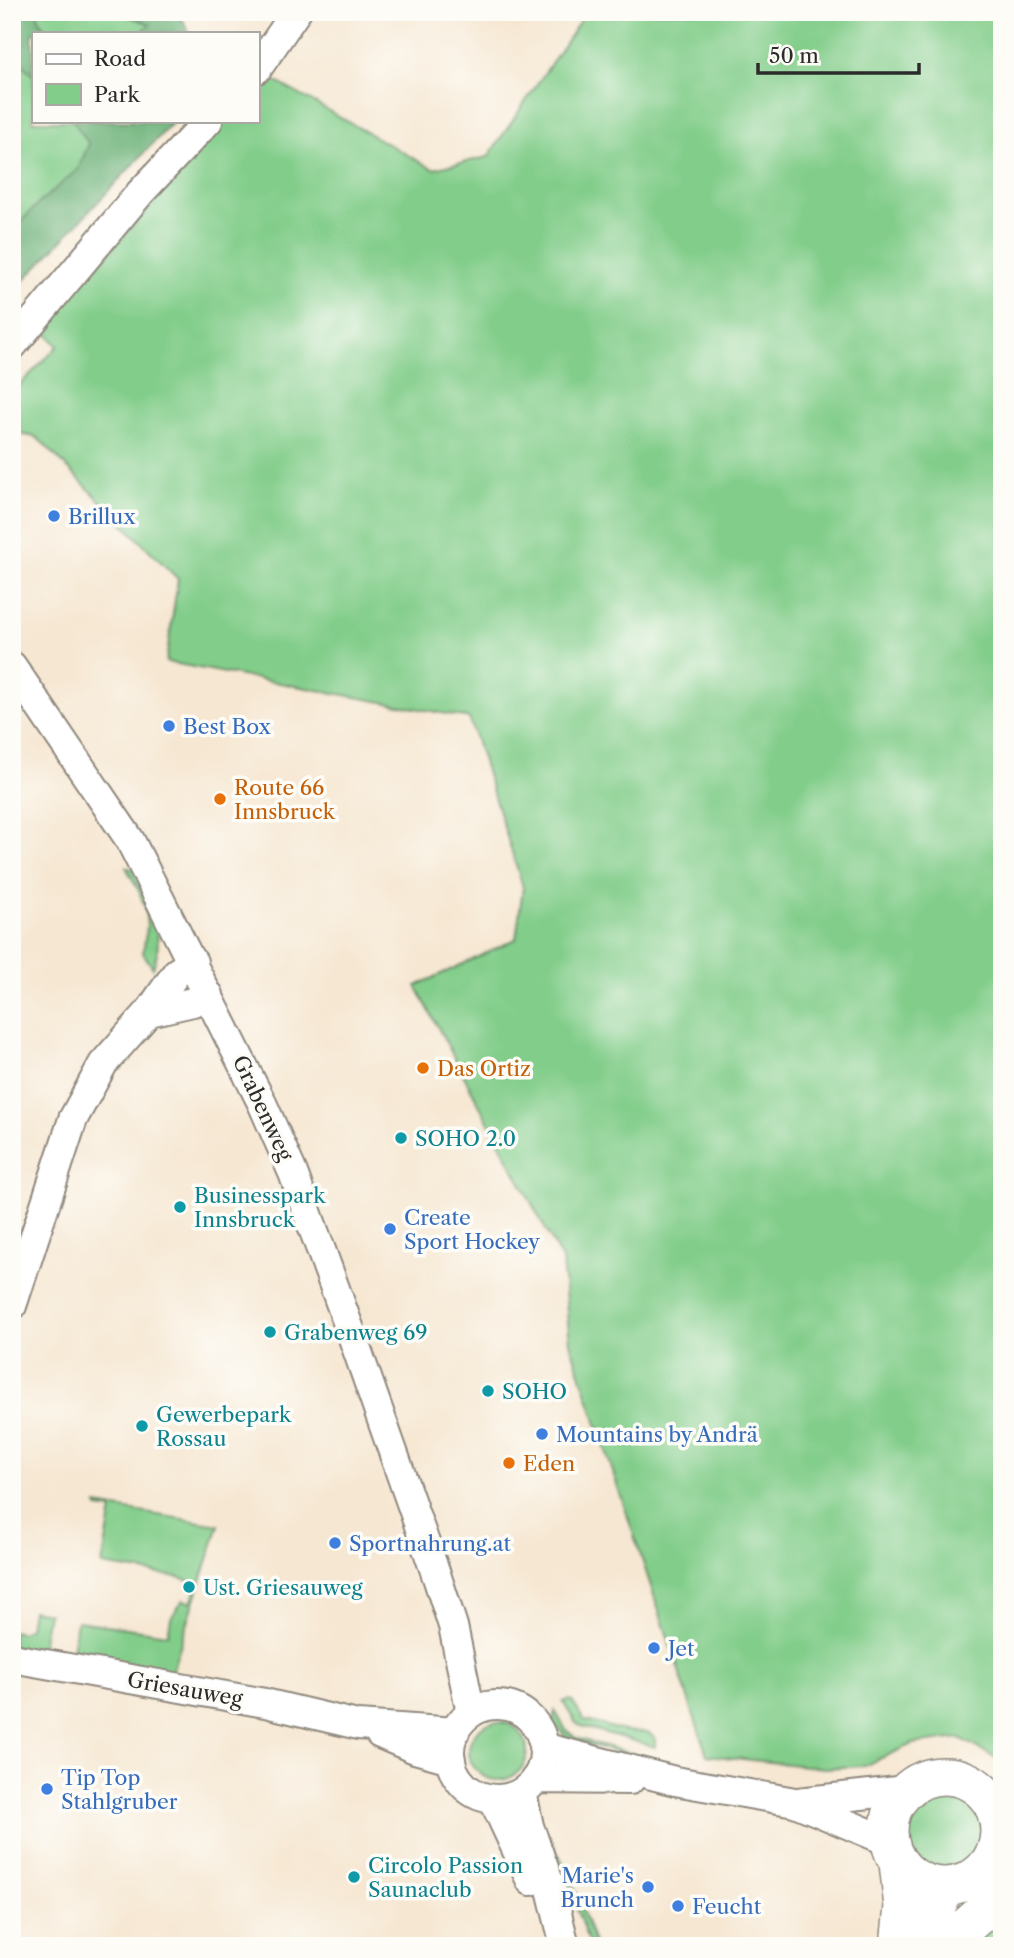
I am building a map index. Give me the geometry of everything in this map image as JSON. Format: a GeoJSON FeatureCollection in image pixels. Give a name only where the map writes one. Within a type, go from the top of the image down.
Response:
{"type":"FeatureCollection","features":[{"type":"Feature","properties":{"kind":"main road"},"geometry":{"type":"LineString","coordinates":[[899,1946],[903,1907],[890,1817],[896,1802],[906,1790],[919,1781],[936,1776],[954,1776],[970,1782],[985,1793],[999,1817],[999,1825],[998,1843],[992,1860],[993,1903],[951,1940],[949,1946]]}},
{"type":"Feature","properties":{"kind":"main road"},"geometry":{"type":"LineString","coordinates":[[894,1853],[909,1875],[921,1882],[946,1887],[994,1880]]}},
{"type":"Feature","properties":{"kind":"main road"},"geometry":{"type":"LineString","coordinates":[[918,1946],[946,1887]]}},
{"type":"Feature","properties":{"kind":"street"},"geometry":{"type":"LineString","coordinates":[[259,66],[296,12]]}},
{"type":"Feature","properties":{"kind":"street"},"geometry":{"type":"LineString","coordinates":[[12,346],[140,193],[207,122]]}},
{"type":"Feature","properties":{"kind":"street","name":"Grabenweg"},"geometry":{"type":"LineString","coordinates":[[12,666],[130,840],[193,962],[293,1173],[365,1370],[453,1626],[474,1716]]}},
{"type":"Feature","properties":{"kind":"street"},"geometry":{"type":"LineString","coordinates":[[12,1306],[73,1119],[103,1064],[149,1012],[177,972],[193,962]]}},
{"type":"Feature","properties":{"kind":"street"},"geometry":{"type":"LineString","coordinates":[[149,1012],[192,1002],[209,995]]}},
{"type":"Feature","properties":{"kind":"street","name":"Griesauweg"},"geometry":{"type":"LineString","coordinates":[[12,1658],[265,1703],[358,1725],[415,1749],[451,1759]]}},
{"type":"Feature","properties":{"kind":"street"},"geometry":{"type":"LineString","coordinates":[[511,1707],[524,1713],[536,1725],[544,1747],[541,1770],[529,1785],[508,1798],[493,1799],[478,1795],[465,1786],[456,1774],[451,1759],[451,1744],[474,1716],[511,1707]]}},
{"type":"Feature","properties":{"kind":"street","name":"Griesauweg"},"geometry":{"type":"LineString","coordinates":[[358,1725],[474,1716]]}},
{"type":"Feature","properties":{"kind":"street"},"geometry":{"type":"LineString","coordinates":[[544,1747],[675,1781],[795,1802],[906,1790]]}},
{"type":"Feature","properties":{"kind":"street"},"geometry":{"type":"LineString","coordinates":[[529,1785],[675,1781]]}},
{"type":"Feature","properties":{"kind":"street"},"geometry":{"type":"LineString","coordinates":[[529,1785],[529,1826],[550,1885],[563,1940]]}},
{"type":"Feature","properties":{"kind":"street"},"geometry":{"type":"LineString","coordinates":[[493,1799],[535,1892],[563,1940]]}},
{"type":"Feature","properties":{"kind":"street"},"geometry":{"type":"LineString","coordinates":[[795,1802],[894,1853]]}},
{"type":"Feature","properties":{"kind":"green space"},"geometry":{"type":"Polygon","coordinates":[[[12,12],[179,12],[189,32],[32,32],[32,122],[173,122],[12,293],[12,12]]]}},
{"type":"Feature","properties":{"kind":"green space"},"geometry":{"type":"Polygon","coordinates":[[[12,12],[37,12],[40,22],[49,32],[32,32],[32,74],[16,59],[12,46],[12,12]]]}},
{"type":"Feature","properties":{"kind":"green space"},"geometry":{"type":"Polygon","coordinates":[[[117,12],[179,12],[189,32],[142,32],[150,24],[117,12]]]}},
{"type":"Feature","properties":{"kind":"green space"},"geometry":{"type":"Polygon","coordinates":[[[586,12],[1002,12],[1002,1761],[960,1738],[912,1744],[864,1766],[824,1768],[707,1755],[570,1343],[562,1260],[416,986],[516,939],[523,887],[469,718],[166,662],[178,579],[44,444],[36,437],[12,433],[12,393],[58,346],[42,328],[225,122],[259,122],[259,84],[266,76],[433,169],[488,157],[586,12]]]}},
{"type":"Feature","properties":{"kind":"green space"},"geometry":{"type":"Polygon","coordinates":[[[74,122],[173,122],[12,293],[12,231],[78,169],[89,144],[74,122]]]}},
{"type":"Feature","properties":{"kind":"green space"},"geometry":{"type":"Polygon","coordinates":[[[126,867],[133,869],[154,917],[158,941],[153,968],[143,953],[147,926],[145,908],[126,867]]]}},
{"type":"Feature","properties":{"kind":"green space"},"geometry":{"type":"Polygon","coordinates":[[[97,1505],[219,1525],[171,1674],[71,1656],[77,1621],[168,1634],[171,1618],[183,1600],[191,1602],[197,1584],[178,1577],[102,1565],[112,1510],[98,1508],[97,1505]]]}},
{"type":"Feature","properties":{"kind":"green space"},"geometry":{"type":"Polygon","coordinates":[[[32,1610],[48,1613],[41,1652],[12,1646],[12,1631],[22,1633],[29,1628],[32,1610]]]}},
{"type":"Feature","properties":{"kind":"green space"},"geometry":{"type":"Polygon","coordinates":[[[569,1700],[584,1720],[624,1731],[648,1732],[655,1738],[655,1747],[581,1726],[576,1723],[563,1702],[569,1700]]]}},
{"type":"Feature","properties":{"kind":"green space"},"geometry":{"type":"Polygon","coordinates":[[[555,1711],[566,1730],[576,1738],[652,1759],[649,1761],[568,1739],[553,1720],[555,1711]]]}},
{"type":"Feature","properties":{"kind":"green space"},"geometry":{"type":"Polygon","coordinates":[[[498,1722],[509,1724],[522,1735],[527,1751],[525,1762],[514,1775],[498,1780],[487,1778],[474,1767],[469,1751],[471,1740],[482,1727],[498,1722]]]}},
{"type":"Feature","properties":{"kind":"green space"},"geometry":{"type":"Polygon","coordinates":[[[945,1791],[960,1794],[972,1803],[981,1815],[984,1830],[981,1845],[972,1857],[960,1866],[945,1869],[930,1866],[918,1857],[909,1845],[906,1830],[909,1815],[918,1803],[930,1794],[945,1791]]]}},
{"type":"Feature","properties":{"kind":"green space"},"geometry":{"type":"Polygon","coordinates":[[[545,1830],[570,1875],[595,1946],[590,1946],[560,1865],[552,1861],[545,1830]]]}},
{"type":"Feature","properties":{"kind":"green space"},"geometry":{"type":"Polygon","coordinates":[[[1002,1878],[1002,1946],[937,1946],[945,1920],[962,1904],[985,1895],[1002,1878]]]}},
{"type":"Feature","properties":{"kind":"place","name":"Brillux"},"geometry":{"type":"Point","coordinates":[54,516]}},
{"type":"Feature","properties":{"kind":"place","name":"Best Box"},"geometry":{"type":"Point","coordinates":[169,726]}},
{"type":"Feature","properties":{"kind":"place","name":"Route 66 Innsbruck"},"geometry":{"type":"Point","coordinates":[220,799]}},
{"type":"Feature","properties":{"kind":"place","name":"Das Ortiz"},"geometry":{"type":"Point","coordinates":[423,1068]}},
{"type":"Feature","properties":{"kind":"place","name":"SOHO 2.0"},"geometry":{"type":"Point","coordinates":[401,1138]}},
{"type":"Feature","properties":{"kind":"place","name":"Businesspark Innsbruck"},"geometry":{"type":"Point","coordinates":[180,1207]}},
{"type":"Feature","properties":{"kind":"place","name":"Create Sport Hockey"},"geometry":{"type":"Point","coordinates":[390,1229]}},
{"type":"Feature","properties":{"kind":"place","name":"Grabenweg 69"},"geometry":{"type":"Point","coordinates":[270,1332]}},
{"type":"Feature","properties":{"kind":"place","name":"SOHO"},"geometry":{"type":"Point","coordinates":[488,1391]}},
{"type":"Feature","properties":{"kind":"place","name":"Gewerbepark Rossau"},"geometry":{"type":"Point","coordinates":[142,1426]}},
{"type":"Feature","properties":{"kind":"place","name":"Mountains by Andrä"},"geometry":{"type":"Point","coordinates":[542,1434]}},
{"type":"Feature","properties":{"kind":"place","name":"Eden"},"geometry":{"type":"Point","coordinates":[509,1463]}},
{"type":"Feature","properties":{"kind":"place","name":"Sportnahrung.at"},"geometry":{"type":"Point","coordinates":[335,1543]}},
{"type":"Feature","properties":{"kind":"place","name":"Ust. Griesauweg"},"geometry":{"type":"Point","coordinates":[189,1587]}},
{"type":"Feature","properties":{"kind":"place","name":"Jet"},"geometry":{"type":"Point","coordinates":[654,1648]}},
{"type":"Feature","properties":{"kind":"place","name":"Tip Top Stahlgruber"},"geometry":{"type":"Point","coordinates":[47,1789]}},
{"type":"Feature","properties":{"kind":"place","name":"Circolo Passion Saunaclub"},"geometry":{"type":"Point","coordinates":[354,1877]}},
{"type":"Feature","properties":{"kind":"place","name":"Marie's Brunch"},"geometry":{"type":"Point","coordinates":[648,1887]}},
{"type":"Feature","properties":{"kind":"place","name":"Feucht"},"geometry":{"type":"Point","coordinates":[678,1906]}}]}
